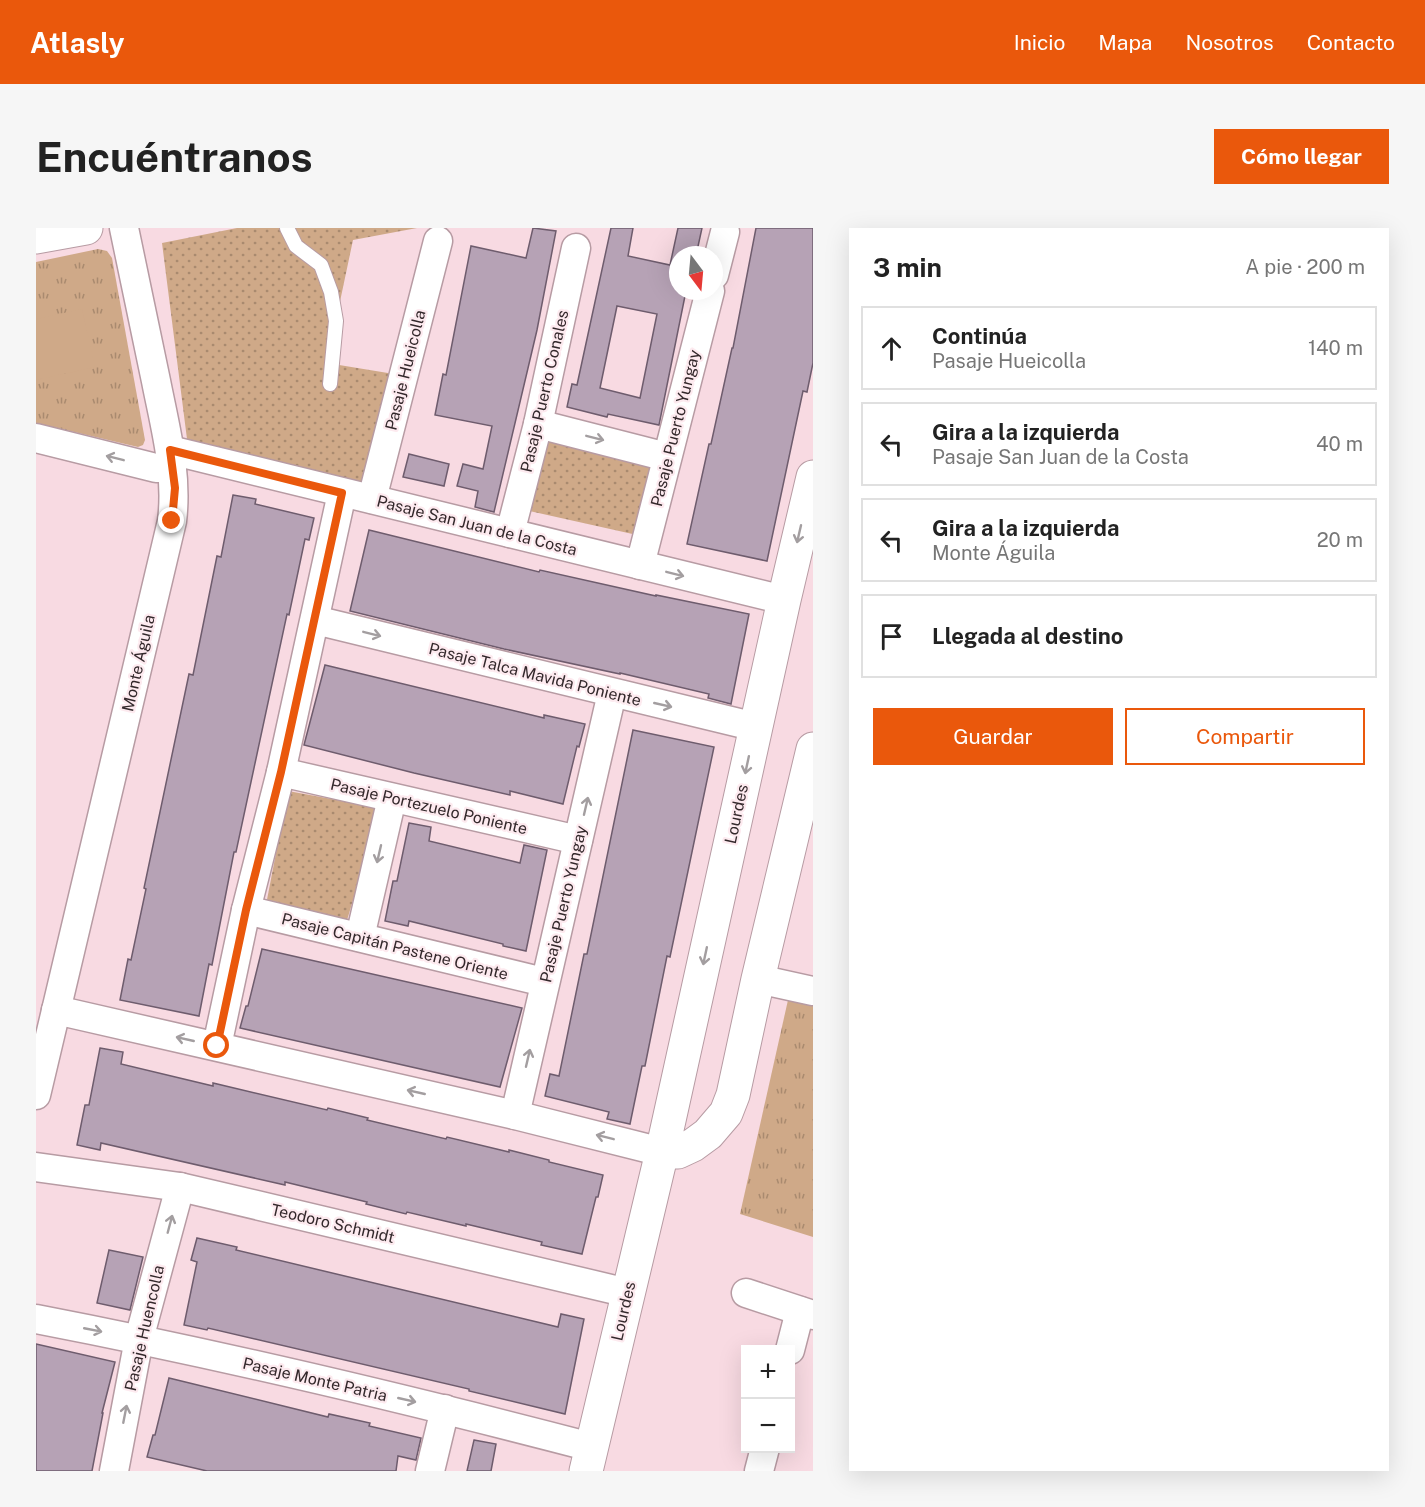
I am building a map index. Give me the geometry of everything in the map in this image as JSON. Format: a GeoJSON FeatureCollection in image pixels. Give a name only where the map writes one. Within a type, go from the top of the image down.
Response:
{"type":"FeatureCollection","features":[{"type":"Feature","properties":{"kind":"street"},"geometry":{"type":"LineString","coordinates":[[36,237],[86,228]]}},
{"type":"Feature","properties":{"kind":"street","name":"Monte Águila"},"geometry":{"type":"LineString","coordinates":[[36,1095],[48,1022],[172,521],[175,488],[171,459],[124,228]]}},
{"type":"Feature","properties":{"kind":"street"},"geometry":{"type":"LineString","coordinates":[[721,246],[725,232]]}},
{"type":"Feature","properties":{"kind":"street","name":"Pasaje Hueicolla"},"geometry":{"type":"LineString","coordinates":[[372,500],[438,241]]}},
{"type":"Feature","properties":{"kind":"street","name":"Pasaje Puerto Conales"},"geometry":{"type":"LineString","coordinates":[[510,533],[538,424],[576,248]]}},
{"type":"Feature","properties":{"kind":"street","name":"Pasaje Puerto Yungay"},"geometry":{"type":"LineString","coordinates":[[640,565],[708,300]]}},
{"type":"Feature","properties":{"kind":"street"},"geometry":{"type":"LineString","coordinates":[[538,424],[667,457]]}},
{"type":"Feature","properties":{"kind":"street","name":"Pasaje San Juan de la Costa"},"geometry":{"type":"LineString","coordinates":[[36,438],[156,468],[171,459],[342,493],[784,600]]}},
{"type":"Feature","properties":{"kind":"street","name":"Lourdes"},"geometry":{"type":"LineString","coordinates":[[588,1459],[662,1152],[813,477]]}},
{"type":"Feature","properties":{"kind":"street"},"geometry":{"type":"LineString","coordinates":[[217,1046],[246,910],[281,772],[342,493]]}},
{"type":"Feature","properties":{"kind":"street","name":"Pasaje Talca Mavida Poniente"},"geometry":{"type":"LineString","coordinates":[[315,620],[756,727]]}},
{"type":"Feature","properties":{"kind":"street","name":"Pasaje Puerto Yungay"},"geometry":{"type":"LineString","coordinates":[[515,1115],[612,693]]}},
{"type":"Feature","properties":{"kind":"street"},"geometry":{"type":"LineString","coordinates":[[48,1022],[217,1046],[515,1115],[662,1152],[678,1152],[693,1145],[718,1124],[726,1113],[733,1095],[758,979],[805,823],[813,749]]}},
{"type":"Feature","properties":{"kind":"street","name":"Pasaje Portezuelo Poniente"},"geometry":{"type":"LineString","coordinates":[[281,772],[578,840]]}},
{"type":"Feature","properties":{"kind":"street"},"geometry":{"type":"LineString","coordinates":[[360,937],[392,798]]}},
{"type":"Feature","properties":{"kind":"street","name":"Pasaje Capitán Pastene Oriente"},"geometry":{"type":"LineString","coordinates":[[246,910],[544,982]]}},
{"type":"Feature","properties":{"kind":"street"},"geometry":{"type":"LineString","coordinates":[[758,979],[813,992]]}},
{"type":"Feature","properties":{"kind":"street","name":"Teodoro Schmidt"},"geometry":{"type":"LineString","coordinates":[[36,1167],[180,1187],[627,1293]]}},
{"type":"Feature","properties":{"kind":"street","name":"Pasaje Huencolla"},"geometry":{"type":"LineString","coordinates":[[116,1471],[139,1339],[180,1187]]}},
{"type":"Feature","properties":{"kind":"street"},"geometry":{"type":"LineString","coordinates":[[746,1293],[807,1313],[792,1345]]}},
{"type":"Feature","properties":{"kind":"street","name":"Pasaje Monte Patria"},"geometry":{"type":"LineString","coordinates":[[36,1319],[139,1339],[445,1409],[588,1459]]}},
{"type":"Feature","properties":{"kind":"street"},"geometry":{"type":"LineString","coordinates":[[430,1471],[445,1409]]}},
{"type":"Feature","properties":{"kind":"street"},"geometry":{"type":"LineString","coordinates":[[759,1471],[764,1453]]}},
{"type":"Feature","properties":{"kind":"lane"},"geometry":{"type":"LineString","coordinates":[[287,228],[296,246],[321,266],[331,292],[336,321],[330,384]]}},
{"type":"Feature","properties":{"kind":"green space"},"geometry":{"type":"Polygon","coordinates":[[[237,228],[417,228],[353,240],[327,363],[394,374],[364,483],[187,439],[162,243],[237,228]]]}},
{"type":"Feature","properties":{"kind":"green space"},"geometry":{"type":"Polygon","coordinates":[[[98,249],[107,251],[112,258],[145,440],[143,445],[138,447],[36,423],[36,262],[98,249]]]}},
{"type":"Feature","properties":{"kind":"green space"},"geometry":{"type":"Polygon","coordinates":[[[82,309],[95,367],[36,380],[36,319],[82,309]]]}},
{"type":"Feature","properties":{"kind":"green space"},"geometry":{"type":"Polygon","coordinates":[[[542,436],[654,461],[637,535],[525,510],[542,436]]]}},
{"type":"Feature","properties":{"kind":"green space"},"geometry":{"type":"Polygon","coordinates":[[[288,791],[381,808],[344,930],[265,910],[288,791]]]}},
{"type":"Feature","properties":{"kind":"green space"},"geometry":{"type":"Polygon","coordinates":[[[788,1000],[813,1006],[813,1237],[740,1214],[788,1000]]]}},
{"type":"Feature","properties":{"kind":"building"},"geometry":{"type":"Polygon","coordinates":[[[533,228],[556,231],[537,330],[494,512],[475,507],[478,491],[457,486],[463,464],[483,469],[492,426],[435,415],[443,374],[446,375],[471,246],[526,258],[533,228]]]}},
{"type":"Feature","properties":{"kind":"building"},"geometry":{"type":"Polygon","coordinates":[[[611,228],[633,228],[628,256],[669,265],[669,300],[684,300],[659,425],[608,414],[607,417],[567,407],[572,384],[577,385],[611,228]],[[617,306],[600,388],[640,398],[657,314],[617,306]]]}},
{"type":"Feature","properties":{"kind":"building"},"geometry":{"type":"Polygon","coordinates":[[[678,228],[702,228],[698,246],[674,246],[678,228]]]}},
{"type":"Feature","properties":{"kind":"building"},"geometry":{"type":"Polygon","coordinates":[[[756,228],[813,228],[813,363],[807,392],[803,391],[767,561],[687,544],[733,348],[756,228]]]}},
{"type":"Feature","properties":{"kind":"building"},"geometry":{"type":"Polygon","coordinates":[[[409,454],[449,464],[444,486],[403,477],[409,454]]]}},
{"type":"Feature","properties":{"kind":"building"},"geometry":{"type":"Polygon","coordinates":[[[233,495],[256,499],[255,504],[314,518],[309,540],[305,539],[289,615],[287,614],[199,1016],[120,1000],[128,959],[131,960],[189,674],[193,675],[217,556],[221,557],[233,495]]]}},
{"type":"Feature","properties":{"kind":"building"},"geometry":{"type":"Polygon","coordinates":[[[369,530],[539,572],[540,570],[749,614],[731,704],[708,698],[709,694],[504,649],[350,611],[369,530]]]}},
{"type":"Feature","properties":{"kind":"building"},"geometry":{"type":"Polygon","coordinates":[[[325,665],[544,718],[544,715],[585,724],[579,747],[577,746],[563,804],[510,791],[510,795],[304,745],[325,665]]]}},
{"type":"Feature","properties":{"kind":"building"},"geometry":{"type":"Polygon","coordinates":[[[633,730],[714,747],[670,957],[667,956],[645,1066],[642,1066],[630,1124],[607,1119],[609,1112],[545,1096],[550,1074],[559,1076],[584,954],[587,954],[633,730]]]}},
{"type":"Feature","properties":{"kind":"building"},"geometry":{"type":"Polygon","coordinates":[[[409,823],[431,827],[429,841],[520,863],[524,845],[547,850],[526,951],[409,921],[408,926],[385,921],[393,881],[397,881],[409,823]]]}},
{"type":"Feature","properties":{"kind":"building"},"geometry":{"type":"Polygon","coordinates":[[[262,949],[522,1008],[500,1087],[240,1028],[246,1006],[248,1006],[262,949]]]}},
{"type":"Feature","properties":{"kind":"building"},"geometry":{"type":"Polygon","coordinates":[[[100,1048],[123,1052],[121,1064],[213,1086],[213,1083],[327,1110],[328,1108],[368,1118],[367,1120],[446,1139],[447,1137],[509,1152],[509,1150],[603,1175],[582,1254],[466,1224],[466,1226],[407,1212],[406,1214],[285,1182],[285,1185],[101,1143],[100,1150],[77,1145],[85,1105],[89,1105],[100,1048]]]}},
{"type":"Feature","properties":{"kind":"building"},"geometry":{"type":"Polygon","coordinates":[[[197,1238],[237,1247],[236,1250],[558,1327],[561,1314],[584,1319],[565,1414],[469,1391],[469,1389],[208,1328],[207,1330],[184,1325],[197,1262],[191,1260],[197,1238]]]}},
{"type":"Feature","properties":{"kind":"building"},"geometry":{"type":"Polygon","coordinates":[[[109,1250],[143,1257],[130,1310],[97,1303],[109,1250]]]}},
{"type":"Feature","properties":{"kind":"building"},"geometry":{"type":"Polygon","coordinates":[[[36,1344],[115,1362],[102,1413],[92,1471],[36,1471],[36,1344]]]}},
{"type":"Feature","properties":{"kind":"building"},"geometry":{"type":"Polygon","coordinates":[[[169,1378],[328,1417],[329,1414],[370,1423],[369,1426],[421,1438],[416,1460],[398,1456],[396,1471],[207,1471],[147,1457],[153,1435],[155,1435],[169,1378]]]}},
{"type":"Feature","properties":{"kind":"building"},"geometry":{"type":"Polygon","coordinates":[[[474,1440],[496,1444],[491,1471],[467,1471],[474,1440]]]}},
{"type":"Feature","properties":{"kind":"route"},"geometry":{"type":"LineString","coordinates":[[172,521],[175,488],[170,450],[342,493],[281,772],[246,910],[217,1046]]}}]}
